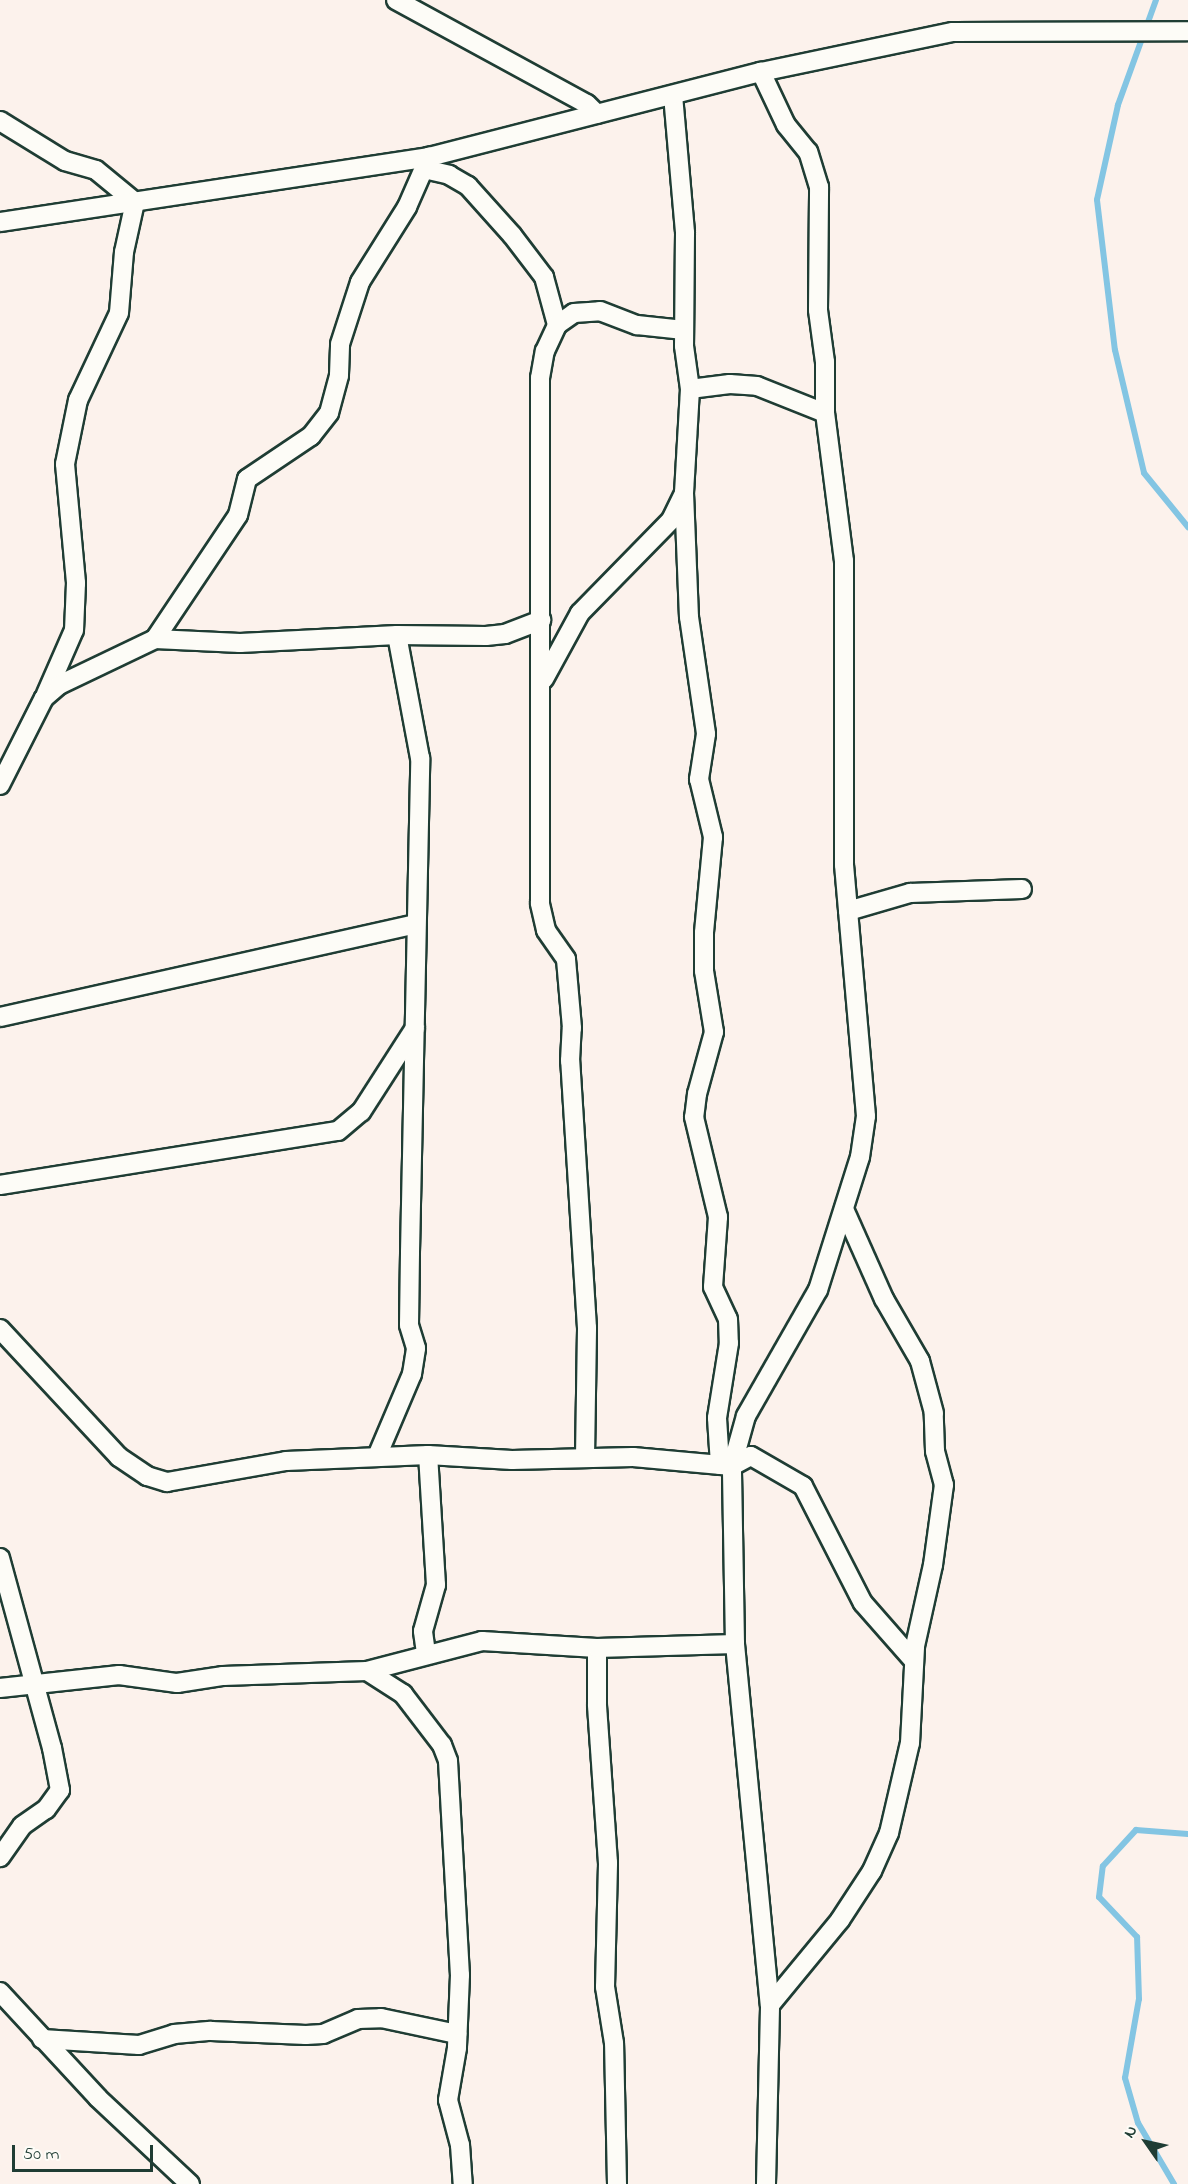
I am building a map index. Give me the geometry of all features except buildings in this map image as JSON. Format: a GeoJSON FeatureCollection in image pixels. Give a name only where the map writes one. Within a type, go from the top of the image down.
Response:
{"type":"FeatureCollection","features":[{"type":"Feature","properties":{"kind":"street"},"geometry":{"type":"LineString","coordinates":[[396,0],[586,104],[597,114]]}},
{"type":"Feature","properties":{"kind":"street"},"geometry":{"type":"LineString","coordinates":[[0,222],[427,163],[597,114],[761,72],[953,32],[1188,31]]}},
{"type":"Feature","properties":{"kind":"street"},"geometry":{"type":"LineString","coordinates":[[726,1465],[746,1416],[818,1290],[860,1157],[867,1116],[844,866],[844,561],[825,413],[825,362],[818,310],[819,187],[808,152],[786,125],[761,72]]}},
{"type":"Feature","properties":{"kind":"street"},"geometry":{"type":"LineString","coordinates":[[673,95],[685,233],[684,330],[690,389],[684,493],[689,617],[706,734],[699,779],[713,837],[704,933],[704,971],[714,1032],[697,1094],[694,1118],[718,1217],[713,1287],[728,1319],[729,1343],[717,1418],[726,1465],[735,1644],[770,2005],[766,2184]]}},
{"type":"Feature","properties":{"kind":"street"},"geometry":{"type":"LineString","coordinates":[[0,121],[65,161],[96,170],[135,202]]}},
{"type":"Feature","properties":{"kind":"street"},"geometry":{"type":"LineString","coordinates":[[427,163],[468,186],[512,235],[544,277],[557,325]]}},
{"type":"Feature","properties":{"kind":"street"},"geometry":{"type":"LineString","coordinates":[[154,639],[238,515],[243,484],[311,436],[329,413],[339,375],[340,344],[360,282],[407,207],[427,163]]}},
{"type":"Feature","properties":{"kind":"street"},"geometry":{"type":"LineString","coordinates":[[0,785],[44,698],[74,630],[76,583],[65,464],[78,400],[119,313],[124,252],[135,202]]}},
{"type":"Feature","properties":{"kind":"street"},"geometry":{"type":"LineString","coordinates":[[585,1457],[588,1328],[570,1061],[572,1028],[566,959],[546,930],[540,903],[542,684],[540,378],[545,351],[557,325],[574,313],[600,311],[637,325],[684,330]]}},
{"type":"Feature","properties":{"kind":"street"},"geometry":{"type":"LineString","coordinates":[[690,389],[730,384],[757,386],[825,413]]}},
{"type":"Feature","properties":{"kind":"street"},"geometry":{"type":"LineString","coordinates":[[542,684],[580,613],[671,520],[684,493]]}},
{"type":"Feature","properties":{"kind":"street"},"geometry":{"type":"LineString","coordinates":[[44,698],[58,685],[154,639],[240,643],[397,635],[486,636],[505,634],[541,620]]}},
{"type":"Feature","properties":{"kind":"street"},"geometry":{"type":"LineString","coordinates":[[378,1454],[412,1374],[416,1348],[409,1325],[420,758],[397,635]]}},
{"type":"Feature","properties":{"kind":"street"},"geometry":{"type":"LineString","coordinates":[[848,911],[910,893],[1022,889]]}},
{"type":"Feature","properties":{"kind":"street"},"geometry":{"type":"LineString","coordinates":[[0,1017],[416,924]]}},
{"type":"Feature","properties":{"kind":"street"},"geometry":{"type":"LineString","coordinates":[[0,1185],[338,1131],[361,1112],[415,1028]]}},
{"type":"Feature","properties":{"kind":"street"},"geometry":{"type":"LineString","coordinates":[[770,2005],[840,1920],[872,1871],[889,1833],[910,1743],[914,1661],[944,1485],[935,1451],[934,1413],[920,1361],[884,1299],[844,1209]]}},
{"type":"Feature","properties":{"kind":"street"},"geometry":{"type":"LineString","coordinates":[[0,1329],[119,1457],[147,1476],[167,1482],[286,1461],[378,1454],[512,1460],[633,1457],[726,1465],[751,1456],[804,1486],[863,1602],[914,1661]]}},
{"type":"Feature","properties":{"kind":"street"},"geometry":{"type":"LineString","coordinates":[[426,1653],[423,1631],[436,1585],[428,1455]]}},
{"type":"Feature","properties":{"kind":"street"},"geometry":{"type":"LineString","coordinates":[[0,1558],[52,1748],[60,1790],[46,1809],[22,1826],[0,1857]]}},
{"type":"Feature","properties":{"kind":"street"},"geometry":{"type":"LineString","coordinates":[[0,1688],[119,1675],[177,1683],[223,1676],[367,1671],[426,1653],[482,1641],[597,1648],[735,1644]]}},
{"type":"Feature","properties":{"kind":"street"},"geometry":{"type":"LineString","coordinates":[[597,1648],[597,1704],[608,1863],[605,1987],[614,2043],[617,2184]]}},
{"type":"Feature","properties":{"kind":"street"},"geometry":{"type":"LineString","coordinates":[[367,1671],[403,1694],[442,1745],[447,1761],[460,1976],[458,2034],[448,2100],[460,2145],[463,2184]]}},
{"type":"Feature","properties":{"kind":"street"},"geometry":{"type":"LineString","coordinates":[[0,1992],[42,2039],[190,2184]]}},
{"type":"Feature","properties":{"kind":"street"},"geometry":{"type":"LineString","coordinates":[[42,2039],[139,2045],[174,2034],[211,2031],[323,2034],[358,2019],[381,2018],[458,2034]]}},
{"type":"Feature","properties":{"kind":"waterway"},"geometry":{"type":"LineString","coordinates":[[1156,0],[1118,105],[1097,200],[1115,350],[1144,473],[1188,527]]}},
{"type":"Feature","properties":{"kind":"waterway"},"geometry":{"type":"LineString","coordinates":[[1174,2184],[1138,2123],[1125,2078],[1139,1999],[1137,1937],[1099,1897],[1103,1866],[1136,1830],[1188,1834]]}}]}
